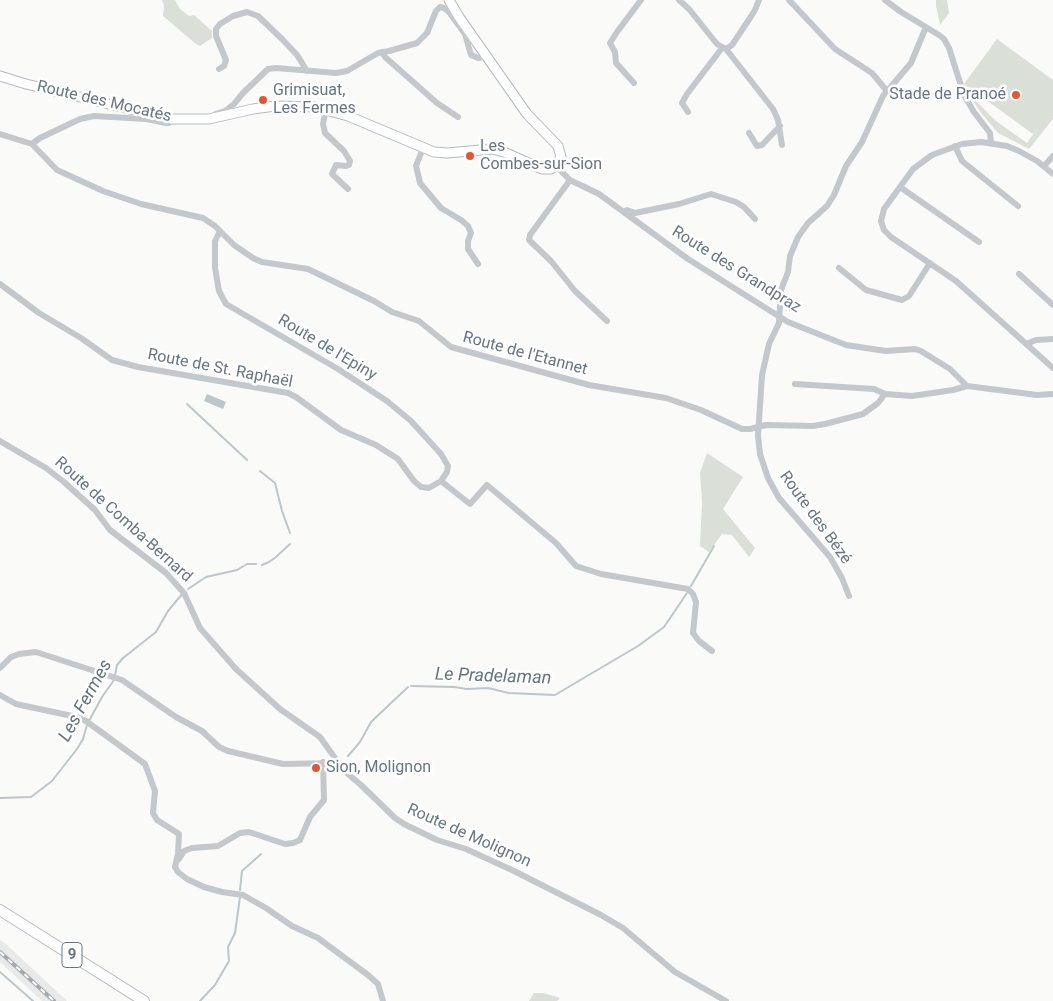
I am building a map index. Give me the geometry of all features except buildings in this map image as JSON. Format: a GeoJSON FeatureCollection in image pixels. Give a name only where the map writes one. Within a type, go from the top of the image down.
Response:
{"type":"FeatureCollection","features":[{"type":"Feature","properties":{"kind":"main road","name":"9"},"geometry":{"type":"LineString","coordinates":[[0,910],[144,1001]]}},
{"type":"Feature","properties":{"kind":"street"},"geometry":{"type":"LineString","coordinates":[[449,0],[529,116],[558,146],[561,157],[556,166]]}},
{"type":"Feature","properties":{"kind":"street"},"geometry":{"type":"LineString","coordinates":[[634,83],[616,63],[616,54],[610,43],[641,0]]}},
{"type":"Feature","properties":{"kind":"street"},"geometry":{"type":"LineString","coordinates":[[679,0],[689,9],[712,39],[724,49],[769,103],[776,114],[780,126],[782,145]]}},
{"type":"Feature","properties":{"kind":"street"},"geometry":{"type":"LineString","coordinates":[[688,112],[682,103],[687,94],[724,49],[732,45],[755,10],[759,0]]}},
{"type":"Feature","properties":{"kind":"street"},"geometry":{"type":"LineString","coordinates":[[789,0],[834,49],[872,73],[886,91]]}},
{"type":"Feature","properties":{"kind":"street"},"geometry":{"type":"LineString","coordinates":[[886,0],[901,12],[939,35],[947,43],[964,95],[974,112],[990,132],[991,143]]}},
{"type":"Feature","properties":{"kind":"street"},"geometry":{"type":"LineString","coordinates":[[210,119],[212,115],[230,108],[243,92],[268,69],[336,73],[347,71],[375,54],[411,46],[420,41],[427,33],[436,11],[440,8],[444,8],[449,12],[465,34],[471,55],[478,58],[486,56]]}},
{"type":"Feature","properties":{"kind":"street"},"geometry":{"type":"LineString","coordinates":[[219,69],[224,66],[226,60],[216,36],[216,29],[220,24],[233,16],[247,12],[258,16],[282,39],[297,55],[307,71]]}},
{"type":"Feature","properties":{"kind":"street","name":"Route des Bézé"},"geometry":{"type":"LineString","coordinates":[[849,596],[830,557],[773,489],[760,454],[759,426],[762,374],[769,344],[776,332],[781,290],[788,272],[790,256],[798,237],[808,223],[827,206],[834,195],[846,166],[862,142],[886,91],[911,64],[926,27]]}},
{"type":"Feature","properties":{"kind":"street"},"geometry":{"type":"LineString","coordinates":[[382,52],[385,57],[437,103],[458,117]]}},
{"type":"Feature","properties":{"kind":"street","name":"Route des Mocatés"},"geometry":{"type":"LineString","coordinates":[[0,76],[171,119],[210,119],[275,106],[304,106],[326,109],[353,118],[434,152],[447,153],[492,149],[504,152],[542,169],[551,169],[556,166]]}},
{"type":"Feature","properties":{"kind":"street"},"geometry":{"type":"LineString","coordinates":[[326,109],[323,124],[325,133],[344,151],[350,161],[346,166],[336,165],[332,174],[348,189]]}},
{"type":"Feature","properties":{"kind":"street"},"geometry":{"type":"LineString","coordinates":[[0,134],[32,144],[40,138],[80,119],[94,116],[146,119],[166,123],[171,121],[171,119]]}},
{"type":"Feature","properties":{"kind":"street"},"geometry":{"type":"LineString","coordinates":[[749,133],[757,146],[762,145],[780,126]]}},
{"type":"Feature","properties":{"kind":"street"},"geometry":{"type":"LineString","coordinates":[[1053,174],[1044,166],[1014,148],[991,143],[973,142],[955,146],[932,155],[913,169],[882,213],[882,226],[887,234],[956,281],[1053,368]]}},
{"type":"Feature","properties":{"kind":"street","name":"Route de l'Etannet"},"geometry":{"type":"LineString","coordinates":[[32,144],[51,165],[62,173],[118,197],[203,218],[234,245],[253,258],[262,262],[308,269],[374,301],[392,312],[419,321],[447,345],[457,350],[590,385],[666,398],[701,410],[742,429],[750,430],[771,424],[813,426],[863,414],[878,403],[885,394]]}},
{"type":"Feature","properties":{"kind":"street"},"geometry":{"type":"LineString","coordinates":[[955,146],[962,161],[1018,206]]}},
{"type":"Feature","properties":{"kind":"street"},"geometry":{"type":"LineString","coordinates":[[423,148],[416,166],[420,182],[441,208],[468,226],[471,233],[468,249],[478,264]]}},
{"type":"Feature","properties":{"kind":"street"},"geometry":{"type":"LineString","coordinates":[[1044,166],[1053,156]]}},
{"type":"Feature","properties":{"kind":"street","name":"Route des Grandpraz"},"geometry":{"type":"LineString","coordinates":[[556,166],[570,180],[600,194],[688,258],[779,316],[846,345],[886,351],[915,349],[922,351],[950,368],[967,386]]}},
{"type":"Feature","properties":{"kind":"street"},"geometry":{"type":"LineString","coordinates":[[570,180],[530,235],[529,240],[551,261],[575,291],[607,321]]}},
{"type":"Feature","properties":{"kind":"street"},"geometry":{"type":"LineString","coordinates":[[900,187],[979,242]]}},
{"type":"Feature","properties":{"kind":"street"},"geometry":{"type":"LineString","coordinates":[[624,212],[628,210],[636,212],[680,204],[711,194],[736,202],[744,207],[755,219]]}},
{"type":"Feature","properties":{"kind":"street","name":"Route de l'Epiny"},"geometry":{"type":"LineString","coordinates":[[220,231],[215,242],[215,268],[219,291],[226,304],[338,369],[387,401],[411,421],[441,454],[448,466],[447,472],[441,481]]}},
{"type":"Feature","properties":{"kind":"street"},"geometry":{"type":"LineString","coordinates":[[839,268],[866,290],[902,300],[909,296],[930,263]]}},
{"type":"Feature","properties":{"kind":"street"},"geometry":{"type":"LineString","coordinates":[[1019,274],[1053,305]]}},
{"type":"Feature","properties":{"kind":"street","name":"Route de St. Raphaël"},"geometry":{"type":"LineString","coordinates":[[0,284],[39,313],[81,338],[112,360],[138,367],[288,393],[341,430],[376,445],[398,459],[421,488],[429,488],[441,481]]}},
{"type":"Feature","properties":{"kind":"street"},"geometry":{"type":"LineString","coordinates":[[1026,344],[1033,340],[1053,339]]}},
{"type":"Feature","properties":{"kind":"street"},"geometry":{"type":"LineString","coordinates":[[795,384],[874,389],[885,394],[912,396],[967,386],[1037,395],[1053,394]]}},
{"type":"Feature","properties":{"kind":"street","name":"Route de Comba-Bernard"},"geometry":{"type":"LineString","coordinates":[[0,441],[46,468],[64,482],[95,510],[110,530],[166,573],[184,593],[200,628],[236,669],[280,709],[320,737],[335,758],[335,763]]}},
{"type":"Feature","properties":{"kind":"street"},"geometry":{"type":"LineString","coordinates":[[441,481],[470,504],[487,484],[556,543],[576,566],[601,574],[688,589],[693,594],[696,602],[693,633],[699,641],[712,651]]}},
{"type":"Feature","properties":{"kind":"street"},"geometry":{"type":"LineString","coordinates":[[0,668],[11,657],[36,652],[115,677],[135,688],[176,718],[202,732],[219,747],[283,764],[335,763]]}},
{"type":"Feature","properties":{"kind":"street"},"geometry":{"type":"LineString","coordinates":[[0,695],[16,704],[77,717],[88,722],[145,764],[155,791],[153,813],[157,820],[179,834],[175,867],[178,872],[188,879],[222,892],[243,895],[292,926],[318,938],[378,984],[383,1001]]}},
{"type":"Feature","properties":{"kind":"street"},"geometry":{"type":"LineString","coordinates":[[175,867],[184,851],[192,848],[218,846],[240,833],[249,832],[285,844],[300,840],[310,817],[324,800],[323,762]]}},
{"type":"Feature","properties":{"kind":"street","name":"Route de Molignon"},"geometry":{"type":"LineString","coordinates":[[335,763],[404,824],[437,840],[466,849],[514,870],[594,911],[623,928],[675,972],[726,1001]]}},
{"type":"Feature","properties":{"kind":"shaded area"},"geometry":{"type":"Polygon","coordinates":[[[162,0],[175,0],[180,9],[189,16],[194,15],[212,31],[212,38],[200,46],[196,44],[163,16],[164,6],[162,0]]]}},
{"type":"Feature","properties":{"kind":"shaded area"},"geometry":{"type":"Polygon","coordinates":[[[936,0],[947,0],[949,13],[940,25],[936,6],[936,0]]]}},
{"type":"Feature","properties":{"kind":"shaded area","name":"Stade de Pranoé"},"geometry":{"type":"Polygon","coordinates":[[[997,39],[1053,80],[1053,119],[1029,149],[998,133],[968,93],[996,121],[1027,143],[1040,125],[1033,134],[964,84],[997,39]]]}},
{"type":"Feature","properties":{"kind":"shaded area"},"geometry":{"type":"Polygon","coordinates":[[[207,394],[226,402],[223,409],[204,401],[207,394]]]}},
{"type":"Feature","properties":{"kind":"shaded area"},"geometry":{"type":"Polygon","coordinates":[[[707,453],[743,477],[723,509],[755,548],[749,557],[732,535],[722,534],[709,552],[700,546],[702,501],[700,473],[707,453]]]}},
{"type":"Feature","properties":{"kind":"shaded area"},"geometry":{"type":"Polygon","coordinates":[[[0,940],[67,1001],[42,1001],[0,962],[0,940]]]}},
{"type":"Feature","properties":{"kind":"shaded area"},"geometry":{"type":"Polygon","coordinates":[[[534,993],[544,993],[560,998],[557,1001],[529,1001],[534,993]]]}},
{"type":"Feature","properties":{"kind":"waterway","name":"Les Fermes"},"geometry":{"type":"LineString","coordinates":[[187,404],[247,460]]}},
{"type":"Feature","properties":{"kind":"waterway","name":"Les Fermes"},"geometry":{"type":"LineString","coordinates":[[260,471],[275,483],[290,533]]}},
{"type":"Feature","properties":{"kind":"waterway","name":"Les Fermes"},"geometry":{"type":"LineString","coordinates":[[262,565],[276,557],[290,544]]}},
{"type":"Feature","properties":{"kind":"waterway","name":"Le Pradelaman"},"geometry":{"type":"LineString","coordinates":[[691,586],[714,546]]}},
{"type":"Feature","properties":{"kind":"waterway","name":"Les Fermes"},"geometry":{"type":"LineString","coordinates":[[188,589],[206,577],[237,570],[247,564],[256,564]]}},
{"type":"Feature","properties":{"kind":"waterway","name":"Les Fermes"},"geometry":{"type":"LineString","coordinates":[[89,721],[114,680],[117,665],[156,632],[168,611],[183,593]]}},
{"type":"Feature","properties":{"kind":"waterway","name":"Le Pradelaman"},"geometry":{"type":"LineString","coordinates":[[411,686],[467,689],[488,688],[509,693],[555,695],[638,646],[664,627],[687,593]]}},
{"type":"Feature","properties":{"kind":"waterway","name":"Le Pradelaman"},"geometry":{"type":"LineString","coordinates":[[348,756],[360,742],[371,722],[408,687]]}},
{"type":"Feature","properties":{"kind":"waterway","name":"Les Fermes"},"geometry":{"type":"LineString","coordinates":[[0,798],[31,797],[52,781],[77,749],[83,739],[87,725]]}},
{"type":"Feature","properties":{"kind":"waterway","name":"Le Pradelaman"},"geometry":{"type":"LineString","coordinates":[[240,890],[242,871],[261,854]]}},
{"type":"Feature","properties":{"kind":"waterway","name":"Le Pradelaman"},"geometry":{"type":"LineString","coordinates":[[200,1001],[215,985],[229,961],[228,947],[235,933],[240,897]]}},
{"type":"Feature","properties":{"kind":"waterway"},"geometry":{"type":"LineString","coordinates":[[0,972],[33,1001]]}},
{"type":"Feature","properties":{"kind":"railway"},"geometry":{"type":"LineString","coordinates":[[0,952],[54,1001]]}},
{"type":"Feature","properties":{"kind":"place","name":"Stade de Pranoé"},"geometry":{"type":"Point","coordinates":[1016,95]}},
{"type":"Feature","properties":{"kind":"place","name":"Grimisuat, Les Fermes"},"geometry":{"type":"Point","coordinates":[263,100]}},
{"type":"Feature","properties":{"kind":"place","name":"Les Combes-sur-Sion"},"geometry":{"type":"Point","coordinates":[470,156]}},
{"type":"Feature","properties":{"kind":"place","name":"Sion, Molignon"},"geometry":{"type":"Point","coordinates":[316,768]}}]}
